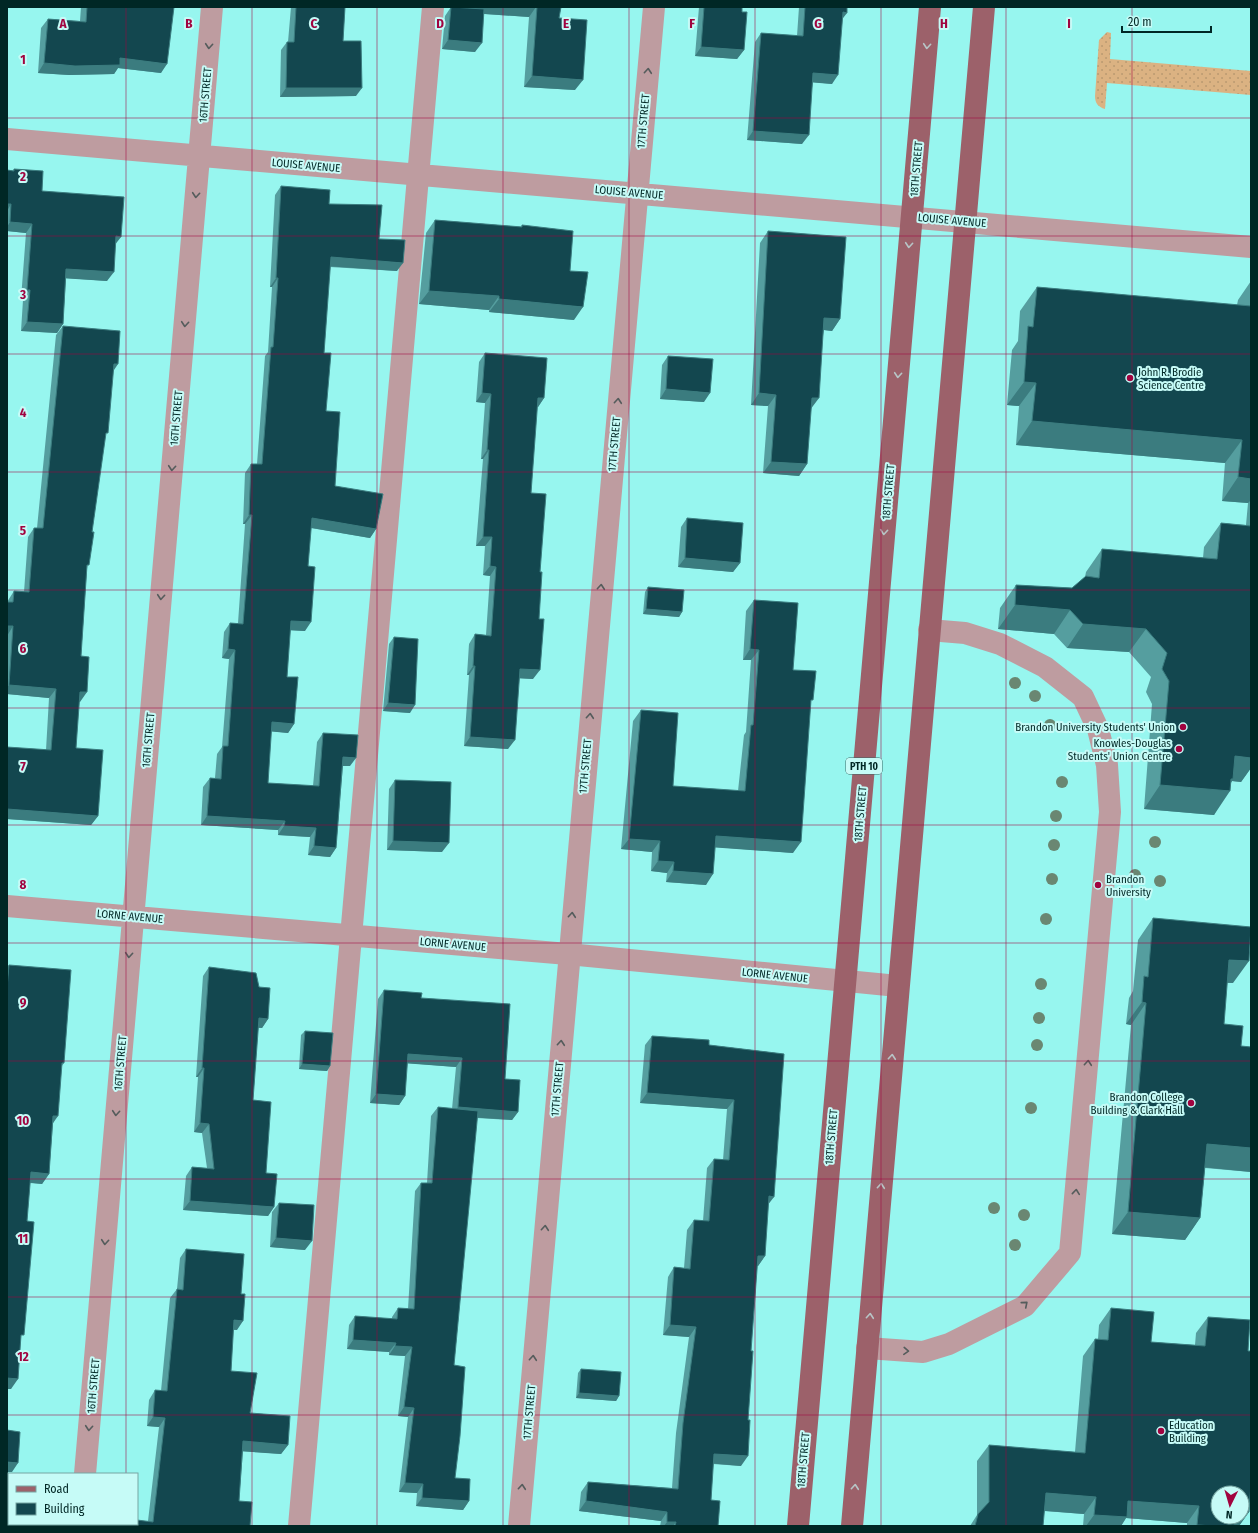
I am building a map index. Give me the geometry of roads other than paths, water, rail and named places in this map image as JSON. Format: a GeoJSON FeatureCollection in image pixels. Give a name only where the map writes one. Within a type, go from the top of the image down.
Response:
{"type":"FeatureCollection","features":[{"type":"Feature","properties":{"kind":"main road","name":"18TH STREET"},"geometry":{"type":"LineString","coordinates":[[798,1526],[930,7]]}},
{"type":"Feature","properties":{"kind":"main road"},"geometry":{"type":"LineString","coordinates":[[852,1526],[984,7]]}},
{"type":"Feature","properties":{"kind":"street","name":"16TH STREET"},"geometry":{"type":"LineString","coordinates":[[85,1473],[212,7]]}},
{"type":"Feature","properties":{"kind":"street"},"geometry":{"type":"LineString","coordinates":[[299,1526],[433,7]]}},
{"type":"Feature","properties":{"kind":"street","name":"17TH STREET"},"geometry":{"type":"LineString","coordinates":[[519,1526],[568,954],[654,7]]}},
{"type":"Feature","properties":{"kind":"street","name":"LOUISE AVENUE"},"geometry":{"type":"LineString","coordinates":[[7,139],[912,216],[1251,247]]}},
{"type":"Feature","properties":{"kind":"street"},"geometry":{"type":"LineString","coordinates":[[867,1348],[923,1352],[949,1344],[1025,1306],[1070,1253],[1110,812],[1107,764],[1098,729],[1083,697],[1045,667],[1000,644],[965,633],[929,630]]}},
{"type":"Feature","properties":{"kind":"street","name":"LORNE AVENUE"},"geometry":{"type":"LineString","coordinates":[[7,906],[568,954],[898,986]]}},
{"type":"Feature","properties":{"kind":"place","name":"John R. Brodie Science Centre"},"geometry":{"type":"Point","coordinates":[1130,378]}},
{"type":"Feature","properties":{"kind":"place","name":"Brandon University Students' Union"},"geometry":{"type":"Point","coordinates":[1183,727]}},
{"type":"Feature","properties":{"kind":"place","name":"Knowles-Douglas Students' Union Centre"},"geometry":{"type":"Point","coordinates":[1179,749]}},
{"type":"Feature","properties":{"kind":"place","name":"Brandon University"},"geometry":{"type":"Point","coordinates":[1098,885]}},
{"type":"Feature","properties":{"kind":"place","name":"Brandon College Building & Clark Hall"},"geometry":{"type":"Point","coordinates":[1191,1103]}},
{"type":"Feature","properties":{"kind":"place","name":"Education Building"},"geometry":{"type":"Point","coordinates":[1161,1431]}}]}
